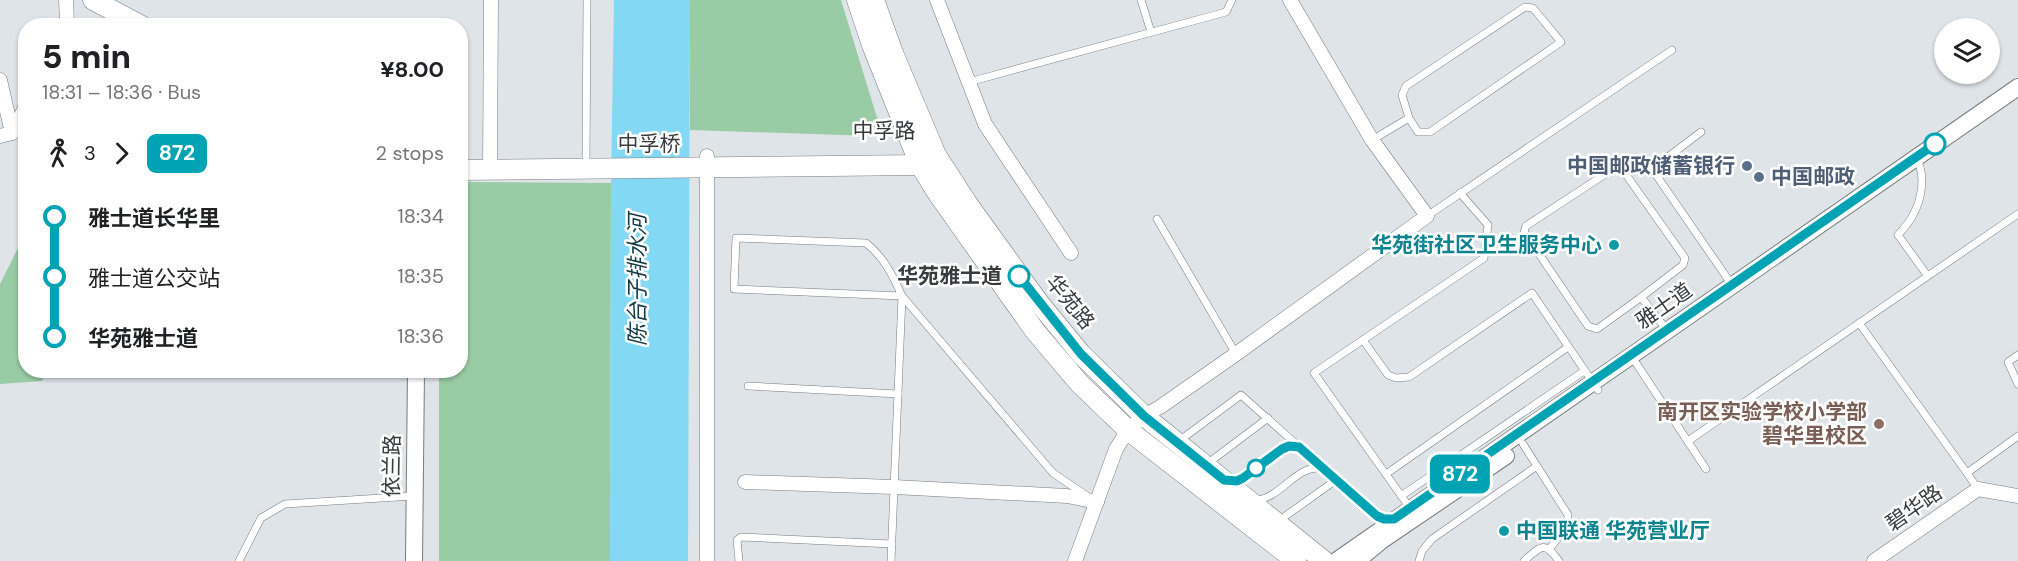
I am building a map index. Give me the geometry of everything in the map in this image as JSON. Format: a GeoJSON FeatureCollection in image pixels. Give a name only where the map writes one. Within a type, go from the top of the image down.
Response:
{"type":"FeatureCollection","features":[{"type":"Feature","properties":{"kind":"main road"},"geometry":{"type":"LineString","coordinates":[[75,0],[109,18]]}},
{"type":"Feature","properties":{"kind":"main road"},"geometry":{"type":"LineString","coordinates":[[93,0],[127,18]]}},
{"type":"Feature","properties":{"kind":"main road","name":"华苑路"},"geometry":{"type":"LineString","coordinates":[[857,0],[872,45],[938,194],[1035,331],[1080,384],[1128,429],[1298,557],[1324,561]]}},
{"type":"Feature","properties":{"kind":"main road","name":"华苑路"},"geometry":{"type":"LineString","coordinates":[[874,0],[915,106],[921,160],[957,186],[1039,303],[1081,354],[1144,416],[1276,522],[1298,557]]}},
{"type":"Feature","properties":{"kind":"main road"},"geometry":{"type":"LineString","coordinates":[[468,160],[490,164],[592,163]]}},
{"type":"Feature","properties":{"kind":"main road"},"geometry":{"type":"LineString","coordinates":[[889,160],[916,173],[938,194]]}},
{"type":"Feature","properties":{"kind":"main road","name":"中孚路"},"geometry":{"type":"LineString","coordinates":[[704,162],[921,160]]}},
{"type":"Feature","properties":{"kind":"main road","name":"中孚桥"},"geometry":{"type":"LineString","coordinates":[[592,163],[704,162]]}},
{"type":"Feature","properties":{"kind":"main road"},"geometry":{"type":"LineString","coordinates":[[468,168],[490,164]]}},
{"type":"Feature","properties":{"kind":"street"},"geometry":{"type":"LineString","coordinates":[[66,0],[67,18]]}},
{"type":"Feature","properties":{"kind":"street"},"geometry":{"type":"LineString","coordinates":[[490,164],[491,0]]}},
{"type":"Feature","properties":{"kind":"street"},"geometry":{"type":"LineString","coordinates":[[937,0],[985,124],[1071,253]]}},
{"type":"Feature","properties":{"kind":"street"},"geometry":{"type":"LineString","coordinates":[[1075,561],[1116,449],[1128,429],[1427,216],[1372,140],[1290,0]]}},
{"type":"Feature","properties":{"kind":"street"},"geometry":{"type":"LineString","coordinates":[[0,80],[6,134]]}},
{"type":"Feature","properties":{"kind":"street","name":"雅士道"},"geometry":{"type":"LineString","coordinates":[[1351,559],[1384,526],[1409,507],[1592,381],[1669,334],[1918,161],[2018,87]]}},
{"type":"Feature","properties":{"kind":"street","name":"雅士道"},"geometry":{"type":"LineString","coordinates":[[1918,161],[2018,99]]}},
{"type":"Feature","properties":{"kind":"street"},"geometry":{"type":"LineString","coordinates":[[6,134],[18,117]]}},
{"type":"Feature","properties":{"kind":"street"},"geometry":{"type":"LineString","coordinates":[[704,162],[707,561]]}},
{"type":"Feature","properties":{"kind":"street","name":"雅士道"},"geometry":{"type":"LineString","coordinates":[[1384,526],[1409,507],[1523,444],[1592,381],[1636,363],[1669,334]]}},
{"type":"Feature","properties":{"kind":"street","name":"依兰路"},"geometry":{"type":"LineString","coordinates":[[414,561],[416,378]]}},
{"type":"Feature","properties":{"kind":"street"},"geometry":{"type":"LineString","coordinates":[[745,482],[1067,496],[1096,502]]}},
{"type":"Feature","properties":{"kind":"street"},"geometry":{"type":"LineString","coordinates":[[1978,489],[2018,496]]}},
{"type":"Feature","properties":{"kind":"street","name":"碧华路"},"geometry":{"type":"LineString","coordinates":[[1874,561],[1978,489]]}},
{"type":"Feature","properties":{"kind":"street"},"geometry":{"type":"LineString","coordinates":[[1298,557],[1327,555],[1351,559]]}},
{"type":"Feature","properties":{"kind":"lane"},"geometry":{"type":"LineString","coordinates":[[587,0],[592,163]]}},
{"type":"Feature","properties":{"kind":"lane"},"geometry":{"type":"LineString","coordinates":[[1141,0],[1151,32]]}},
{"type":"Feature","properties":{"kind":"lane"},"geometry":{"type":"LineString","coordinates":[[969,82],[1226,12],[1232,0]]}},
{"type":"Feature","properties":{"kind":"lane"},"geometry":{"type":"LineString","coordinates":[[1525,7],[1533,8],[1561,42],[1430,132],[1418,132],[1409,118],[1402,95],[1406,86],[1525,7]]}},
{"type":"Feature","properties":{"kind":"lane"},"geometry":{"type":"LineString","coordinates":[[1427,216],[1672,50]]}},
{"type":"Feature","properties":{"kind":"lane"},"geometry":{"type":"LineString","coordinates":[[1372,140],[1409,118]]}},
{"type":"Feature","properties":{"kind":"lane"},"geometry":{"type":"LineString","coordinates":[[1701,132],[1652,169],[1734,289]]}},
{"type":"Feature","properties":{"kind":"lane"},"geometry":{"type":"LineString","coordinates":[[1918,161],[1921,190],[1913,215],[1898,235],[1927,275]]}},
{"type":"Feature","properties":{"kind":"lane"},"geometry":{"type":"LineString","coordinates":[[1616,167],[1622,169],[1685,258],[1683,265],[1640,298],[1597,328],[1588,326],[1524,232],[1526,226],[1616,167]]}},
{"type":"Feature","properties":{"kind":"lane"},"geometry":{"type":"LineString","coordinates":[[1409,507],[1314,373],[1484,258],[1488,225],[1460,193]]}},
{"type":"Feature","properties":{"kind":"lane"},"geometry":{"type":"LineString","coordinates":[[1688,441],[2018,214]]}},
{"type":"Feature","properties":{"kind":"lane"},"geometry":{"type":"LineString","coordinates":[[1157,219],[1236,354]]}},
{"type":"Feature","properties":{"kind":"lane"},"geometry":{"type":"LineString","coordinates":[[902,296],[734,289],[736,238],[866,243],[875,250],[890,270],[902,296],[1053,473],[1096,502]]}},
{"type":"Feature","properties":{"kind":"lane"},"geometry":{"type":"LineString","coordinates":[[1363,340],[1388,375],[1396,378],[1409,377],[1532,293],[1592,381]]}},
{"type":"Feature","properties":{"kind":"lane"},"geometry":{"type":"LineString","coordinates":[[891,561],[902,296]]}},
{"type":"Feature","properties":{"kind":"lane"},"geometry":{"type":"LineString","coordinates":[[1640,298],[1669,334]]}},
{"type":"Feature","properties":{"kind":"lane"},"geometry":{"type":"LineString","coordinates":[[1859,323],[1978,489]]}},
{"type":"Feature","properties":{"kind":"lane"},"geometry":{"type":"LineString","coordinates":[[1386,474],[1568,347]]}},
{"type":"Feature","properties":{"kind":"lane"},"geometry":{"type":"LineString","coordinates":[[2018,355],[2008,362],[2018,384]]}},
{"type":"Feature","properties":{"kind":"lane"},"geometry":{"type":"LineString","coordinates":[[1636,363],[1706,469]]}},
{"type":"Feature","properties":{"kind":"lane"},"geometry":{"type":"LineString","coordinates":[[748,386],[898,394]]}},
{"type":"Feature","properties":{"kind":"lane"},"geometry":{"type":"LineString","coordinates":[[1177,443],[1241,395],[1384,526]]}},
{"type":"Feature","properties":{"kind":"lane"},"geometry":{"type":"LineString","coordinates":[[1205,465],[1268,418]]}},
{"type":"Feature","properties":{"kind":"lane"},"geometry":{"type":"LineString","coordinates":[[1967,472],[2018,436]]}},
{"type":"Feature","properties":{"kind":"lane"},"geometry":{"type":"LineString","coordinates":[[1523,444],[1568,515],[1568,527],[1550,548]]}},
{"type":"Feature","properties":{"kind":"lane"},"geometry":{"type":"LineString","coordinates":[[1224,480],[1237,481],[1286,447],[1299,447]]}},
{"type":"Feature","properties":{"kind":"lane"},"geometry":{"type":"LineString","coordinates":[[1419,561],[1422,551],[1432,539],[1537,466]]}},
{"type":"Feature","properties":{"kind":"lane"},"geometry":{"type":"LineString","coordinates":[[1248,499],[1265,499],[1302,472],[1323,468]]}},
{"type":"Feature","properties":{"kind":"lane"},"geometry":{"type":"LineString","coordinates":[[1276,522],[1336,480]]}},
{"type":"Feature","properties":{"kind":"lane"},"geometry":{"type":"LineString","coordinates":[[239,561],[261,518],[285,504],[414,496]]}},
{"type":"Feature","properties":{"kind":"lane"},"geometry":{"type":"LineString","coordinates":[[739,561],[737,540],[741,537],[892,544]]}},
{"type":"Feature","properties":{"kind":"lane"},"geometry":{"type":"LineString","coordinates":[[1524,561],[1539,548],[1545,546],[1550,548],[1557,560]]}},
{"type":"Feature","properties":{"kind":"green space"},"geometry":{"type":"Polygon","coordinates":[[[690,0],[841,0],[878,121],[872,136],[690,130],[690,0]]]}},
{"type":"Feature","properties":{"kind":"green space"},"geometry":{"type":"Polygon","coordinates":[[[468,182],[611,183],[610,561],[439,561],[439,378],[468,378],[468,182]]]}},
{"type":"Feature","properties":{"kind":"green space"},"geometry":{"type":"Polygon","coordinates":[[[18,248],[18,378],[44,378],[42,381],[0,384],[0,284],[18,248]]]}},
{"type":"Feature","properties":{"kind":"water","name":"陈台子排水河"},"geometry":{"type":"Polygon","coordinates":[[[614,0],[690,0],[688,561],[610,561],[614,0]]]}},
{"type":"Feature","properties":{"kind":"bus line","name":"872"},"geometry":{"type":"LineString","coordinates":[[1019,276],[1081,354],[1144,416],[1224,480],[1237,481],[1282,449],[1292,446],[1299,447],[1377,516],[1394,519],[1935,144]]}},
{"type":"Feature","properties":{"kind":"place","name":"中国邮政储蓄银行"},"geometry":{"type":"Point","coordinates":[1747,166]}},
{"type":"Feature","properties":{"kind":"place","name":"中国邮政"},"geometry":{"type":"Point","coordinates":[1759,177]}},
{"type":"Feature","properties":{"kind":"place","name":"华苑街社区卫生服务中心"},"geometry":{"type":"Point","coordinates":[1614,245]}},
{"type":"Feature","properties":{"kind":"place","name":"华苑雅士道"},"geometry":{"type":"Point","coordinates":[1019,276]}},
{"type":"Feature","properties":{"kind":"place","name":"南开区实验学校小学部 碧华里校区"},"geometry":{"type":"Point","coordinates":[1879,424]}},
{"type":"Feature","properties":{"kind":"place","name":"中国联通 华苑营业厅"},"geometry":{"type":"Point","coordinates":[1504,531]}}]}
